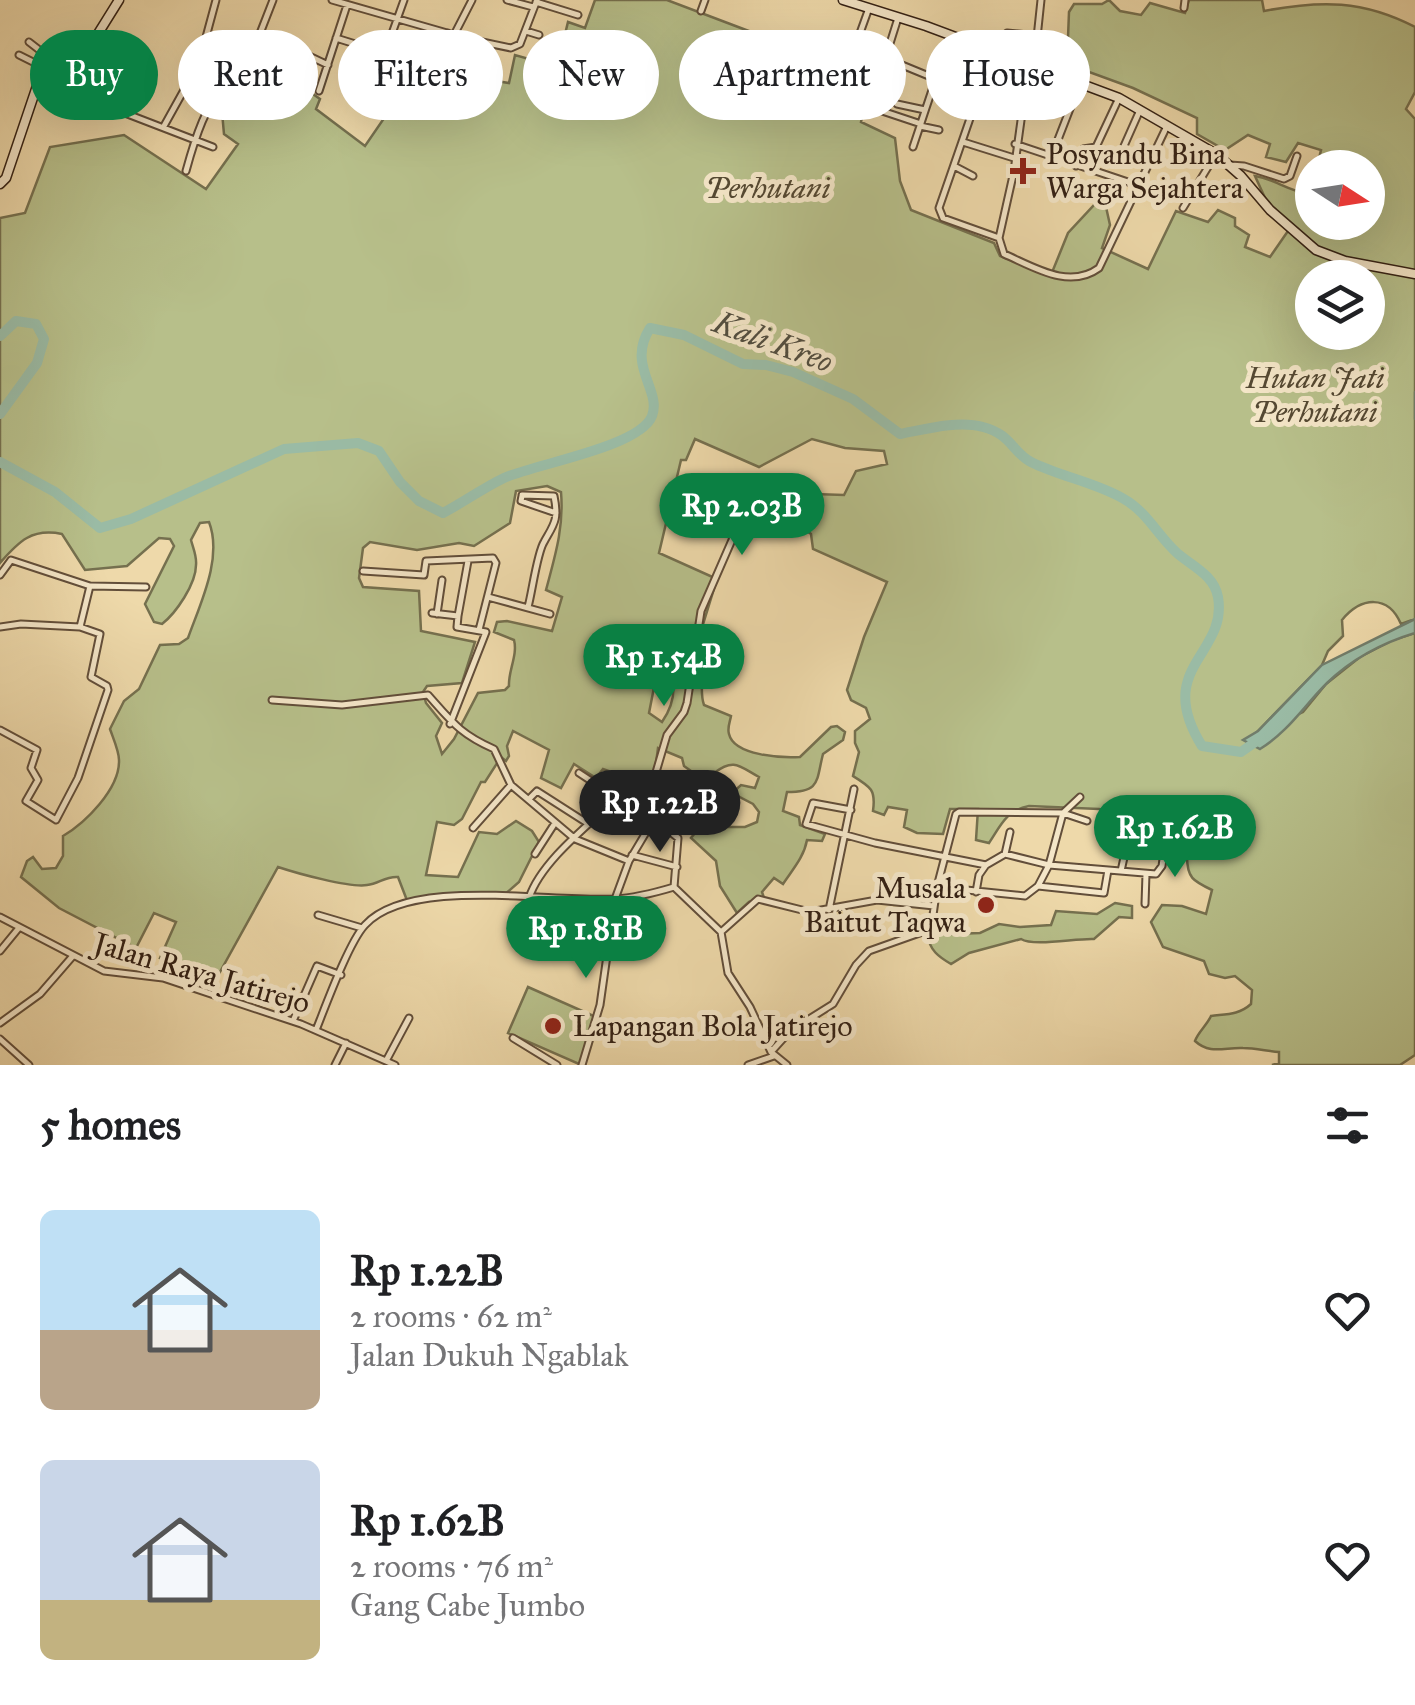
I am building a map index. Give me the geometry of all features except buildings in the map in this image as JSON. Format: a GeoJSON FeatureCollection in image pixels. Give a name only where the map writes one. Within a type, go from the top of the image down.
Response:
{"type":"FeatureCollection","features":[{"type":"Feature","properties":{"kind":"main road"},"geometry":{"type":"LineString","coordinates":[[100,30],[119,0]]}},
{"type":"Feature","properties":{"kind":"main road"},"geometry":{"type":"LineString","coordinates":[[843,0],[933,30]]}},
{"type":"Feature","properties":{"kind":"main road"},"geometry":{"type":"LineString","coordinates":[[1090,87],[1119,98],[1216,154],[1270,210],[1316,250],[1345,261],[1415,274]]}},
{"type":"Feature","properties":{"kind":"main road"},"geometry":{"type":"LineString","coordinates":[[0,184],[6,178],[30,107]]}},
{"type":"Feature","properties":{"kind":"street"},"geometry":{"type":"LineString","coordinates":[[208,30],[216,0]]}},
{"type":"Feature","properties":{"kind":"street"},"geometry":{"type":"LineString","coordinates":[[262,30],[274,0]]}},
{"type":"Feature","properties":{"kind":"street"},"geometry":{"type":"LineString","coordinates":[[332,0],[438,30]]}},
{"type":"Feature","properties":{"kind":"street"},"geometry":{"type":"LineString","coordinates":[[394,30],[404,0]]}},
{"type":"Feature","properties":{"kind":"street"},"geometry":{"type":"LineString","coordinates":[[453,30],[472,0]]}},
{"type":"Feature","properties":{"kind":"street"},"geometry":{"type":"LineString","coordinates":[[507,0],[536,3],[578,15]]}},
{"type":"Feature","properties":{"kind":"street"},"geometry":{"type":"LineString","coordinates":[[702,11],[705,0]]}},
{"type":"Feature","properties":{"kind":"street"},"geometry":{"type":"LineString","coordinates":[[1038,30],[1041,0]]}},
{"type":"Feature","properties":{"kind":"street"},"geometry":{"type":"LineString","coordinates":[[1184,8],[1185,0]]}},
{"type":"Feature","properties":{"kind":"street"},"geometry":{"type":"LineString","coordinates":[[526,30],[536,3]]}},
{"type":"Feature","properties":{"kind":"street"},"geometry":{"type":"LineString","coordinates":[[318,91],[347,5]]}},
{"type":"Feature","properties":{"kind":"street"},"geometry":{"type":"LineString","coordinates":[[861,30],[869,8]]}},
{"type":"Feature","properties":{"kind":"street"},"geometry":{"type":"LineString","coordinates":[[894,30],[898,18]]}},
{"type":"Feature","properties":{"kind":"street"},"geometry":{"type":"LineString","coordinates":[[503,44],[518,47],[523,37]]}},
{"type":"Feature","properties":{"kind":"street"},"geometry":{"type":"LineString","coordinates":[[19,55],[30,60]]}},
{"type":"Feature","properties":{"kind":"street"},"geometry":{"type":"LineString","coordinates":[[318,60],[328,65]]}},
{"type":"Feature","properties":{"kind":"street"},"geometry":{"type":"LineString","coordinates":[[1076,166],[1084,149],[1096,147],[1119,98]]}},
{"type":"Feature","properties":{"kind":"street"},"geometry":{"type":"LineString","coordinates":[[164,126],[178,101]]}},
{"type":"Feature","properties":{"kind":"street"},"geometry":{"type":"LineString","coordinates":[[906,106],[925,110],[913,146]]}},
{"type":"Feature","properties":{"kind":"street"},"geometry":{"type":"LineString","coordinates":[[1124,146],[1140,110]]}},
{"type":"Feature","properties":{"kind":"street"},"geometry":{"type":"LineString","coordinates":[[146,120],[213,148]]}},
{"type":"Feature","properties":{"kind":"street"},"geometry":{"type":"LineString","coordinates":[[186,171],[204,120]]}},
{"type":"Feature","properties":{"kind":"street"},"geometry":{"type":"LineString","coordinates":[[906,120],[938,130]]}},
{"type":"Feature","properties":{"kind":"street"},"geometry":{"type":"LineString","coordinates":[[971,120],[940,202],[941,217],[999,241]]}},
{"type":"Feature","properties":{"kind":"street"},"geometry":{"type":"LineString","coordinates":[[1021,120],[999,241],[1004,254],[1051,275],[1071,278],[1099,268],[1168,126]]}},
{"type":"Feature","properties":{"kind":"street"},"geometry":{"type":"LineString","coordinates":[[1052,156],[1066,120]]}},
{"type":"Feature","properties":{"kind":"street"},"geometry":{"type":"LineString","coordinates":[[963,142],[1014,158]]}},
{"type":"Feature","properties":{"kind":"street"},"geometry":{"type":"LineString","coordinates":[[1015,144],[1138,185]]}},
{"type":"Feature","properties":{"kind":"street"},"geometry":{"type":"LineString","coordinates":[[1184,208],[1216,154]]}},
{"type":"Feature","properties":{"kind":"street"},"geometry":{"type":"LineString","coordinates":[[1230,165],[1284,178],[1290,176],[1295,162]]}},
{"type":"Feature","properties":{"kind":"street"},"geometry":{"type":"LineString","coordinates":[[954,166],[974,176]]}},
{"type":"Feature","properties":{"kind":"street"},"geometry":{"type":"LineString","coordinates":[[582,1065],[600,1006],[615,900],[631,858],[654,819],[654,779],[667,734],[687,702],[701,611],[732,540],[745,494]]}},
{"type":"Feature","properties":{"kind":"street"},"geometry":{"type":"LineString","coordinates":[[528,607],[543,543],[554,530],[556,513],[554,496],[522,496],[526,504],[556,513]]}},
{"type":"Feature","properties":{"kind":"street"},"geometry":{"type":"LineString","coordinates":[[363,570],[424,576],[426,561],[494,558],[480,630]]}},
{"type":"Feature","properties":{"kind":"street"},"geometry":{"type":"LineString","coordinates":[[0,575],[11,560],[90,586],[146,587]]}},
{"type":"Feature","properties":{"kind":"street"},"geometry":{"type":"LineString","coordinates":[[450,724],[486,634],[458,628],[468,561]]}},
{"type":"Feature","properties":{"kind":"street"},"geometry":{"type":"LineString","coordinates":[[442,580],[434,614],[458,616]]}},
{"type":"Feature","properties":{"kind":"street"},"geometry":{"type":"LineString","coordinates":[[80,627],[90,586]]}},
{"type":"Feature","properties":{"kind":"street"},"geometry":{"type":"LineString","coordinates":[[488,596],[550,614]]}},
{"type":"Feature","properties":{"kind":"street"},"geometry":{"type":"LineString","coordinates":[[0,627],[80,627],[100,634],[91,677],[108,690],[78,778],[58,819],[26,801],[38,780],[32,770],[37,750],[0,730]]}},
{"type":"Feature","properties":{"kind":"street"},"geometry":{"type":"LineString","coordinates":[[272,700],[342,706],[428,695],[450,724],[472,740],[494,749],[510,785],[575,838],[631,858],[677,867]]}},
{"type":"Feature","properties":{"kind":"street"},"geometry":{"type":"LineString","coordinates":[[580,773],[617,798],[654,806]]}},
{"type":"Feature","properties":{"kind":"street"},"geometry":{"type":"LineString","coordinates":[[473,828],[510,785]]}},
{"type":"Feature","properties":{"kind":"street"},"geometry":{"type":"LineString","coordinates":[[829,910],[854,789]]}},
{"type":"Feature","properties":{"kind":"street"},"geometry":{"type":"LineString","coordinates":[[528,801],[537,790],[587,823]]}},
{"type":"Feature","properties":{"kind":"street"},"geometry":{"type":"LineString","coordinates":[[529,898],[547,867],[587,823],[617,798]]}},
{"type":"Feature","properties":{"kind":"street"},"geometry":{"type":"LineString","coordinates":[[937,887],[1025,896],[1038,886],[1048,865],[1062,813],[1080,798]]}},
{"type":"Feature","properties":{"kind":"street"},"geometry":{"type":"LineString","coordinates":[[851,810],[810,804],[807,824],[986,865]]}},
{"type":"Feature","properties":{"kind":"street"},"geometry":{"type":"LineString","coordinates":[[748,1065],[772,1054],[790,1031],[832,1004],[869,951],[928,931],[954,818],[959,812],[1062,813],[1087,821]]}},
{"type":"Feature","properties":{"kind":"street"},"geometry":{"type":"LineString","coordinates":[[654,819],[678,838],[674,887]]}},
{"type":"Feature","properties":{"kind":"street"},"geometry":{"type":"LineString","coordinates":[[534,854],[556,823]]}},
{"type":"Feature","properties":{"kind":"street"},"geometry":{"type":"LineString","coordinates":[[1005,854],[1010,832]]}},
{"type":"Feature","properties":{"kind":"street"},"geometry":{"type":"LineString","coordinates":[[976,892],[979,875],[986,865],[1005,854],[1048,865],[1156,874],[1167,843],[1164,838],[1128,835],[1121,871]]}},
{"type":"Feature","properties":{"kind":"street"},"geometry":{"type":"LineString","coordinates":[[1038,886],[1104,893],[1108,870]]}},
{"type":"Feature","properties":{"kind":"street"},"geometry":{"type":"LineString","coordinates":[[1145,904],[1146,874]]}},
{"type":"Feature","properties":{"kind":"street"},"geometry":{"type":"LineString","coordinates":[[316,1030],[362,928],[379,914],[406,902],[462,895],[615,900],[648,896],[674,887]]}},
{"type":"Feature","properties":{"kind":"street"},"geometry":{"type":"LineString","coordinates":[[674,887],[720,932],[728,972],[772,1054],[782,1064]]}},
{"type":"Feature","properties":{"kind":"street"},"geometry":{"type":"LineString","coordinates":[[720,932],[758,899],[810,912],[878,900],[934,906]]}},
{"type":"Feature","properties":{"kind":"street"},"geometry":{"type":"LineString","coordinates":[[318,915],[362,928]]}},
{"type":"Feature","properties":{"kind":"street","name":"Jalan Raya Jatirejo"},"geometry":{"type":"LineString","coordinates":[[0,917],[104,971],[163,978],[292,1021],[390,1063]]}},
{"type":"Feature","properties":{"kind":"street"},"geometry":{"type":"LineString","coordinates":[[0,951],[18,928]]}},
{"type":"Feature","properties":{"kind":"street"},"geometry":{"type":"LineString","coordinates":[[0,1024],[40,994],[72,957]]}},
{"type":"Feature","properties":{"kind":"street"},"geometry":{"type":"LineString","coordinates":[[292,1021],[317,966],[341,975]]}},
{"type":"Feature","properties":{"kind":"street"},"geometry":{"type":"LineString","coordinates":[[390,1063],[409,1018]]}},
{"type":"Feature","properties":{"kind":"street"},"geometry":{"type":"LineString","coordinates":[[0,1038],[30,1065]]}},
{"type":"Feature","properties":{"kind":"street"},"geometry":{"type":"LineString","coordinates":[[513,1038],[557,1065]]}},
{"type":"Feature","properties":{"kind":"street"},"geometry":{"type":"LineString","coordinates":[[334,1065],[346,1043]]}},
{"type":"Feature","properties":{"kind":"green space"},"geometry":{"type":"Polygon","coordinates":[[[595,0],[667,0],[746,30],[679,30],[679,120],[861,120],[895,138],[900,181],[911,210],[994,243],[1000,256],[1051,275],[1068,233],[1095,204],[1106,207],[1110,225],[1102,248],[1148,269],[1176,211],[1208,222],[1218,210],[1235,218],[1235,226],[1249,235],[1245,247],[1270,257],[1288,231],[1255,176],[1295,190],[1295,240],[1385,240],[1385,150],[1321,150],[1298,143],[1286,162],[1266,157],[1270,144],[1248,135],[1225,150],[1197,134],[1197,118],[1090,72],[1090,30],[1068,30],[1069,12],[1074,4],[1102,4],[1109,0],[1120,11],[1141,15],[1150,3],[1185,13],[1189,0],[1262,0],[1264,11],[1341,5],[1377,12],[1415,27],[1415,92],[1406,109],[1415,119],[1415,619],[1401,624],[1389,607],[1374,602],[1349,612],[1342,620],[1343,636],[1328,651],[1322,665],[1254,735],[1303,712],[1326,684],[1360,657],[1415,633],[1415,1055],[1400,1065],[1272,1065],[1279,1063],[1279,1052],[1212,1049],[1195,1041],[1211,1016],[1237,1012],[1251,1004],[1252,990],[1235,976],[1209,974],[1204,961],[1163,947],[1151,922],[1162,905],[1182,906],[1206,914],[1212,890],[1196,881],[1188,869],[1187,856],[1202,843],[1196,834],[1187,837],[1160,828],[1161,817],[1142,814],[1138,824],[1107,822],[1107,811],[1099,809],[1029,806],[1009,815],[989,843],[976,840],[978,809],[950,809],[943,834],[917,833],[904,827],[907,810],[888,807],[884,815],[873,811],[871,790],[853,776],[859,752],[855,731],[870,719],[866,708],[851,700],[847,690],[887,582],[813,549],[811,534],[792,520],[794,501],[814,494],[844,495],[856,471],[887,464],[884,451],[845,448],[812,439],[759,467],[695,439],[686,460],[681,460],[659,553],[717,579],[700,634],[652,635],[638,665],[657,672],[649,713],[662,722],[673,697],[670,671],[687,660],[702,661],[704,705],[731,716],[728,732],[733,741],[749,751],[800,757],[831,727],[845,732],[843,740],[823,754],[815,783],[806,790],[787,792],[783,811],[799,817],[800,825],[825,834],[822,841],[807,840],[783,884],[774,878],[762,892],[764,898],[749,902],[737,913],[720,886],[716,861],[691,838],[700,827],[745,827],[757,822],[759,812],[753,804],[732,793],[741,785],[755,788],[759,777],[732,765],[714,773],[691,771],[682,758],[658,748],[651,800],[642,799],[643,783],[603,769],[596,778],[574,764],[561,788],[541,778],[549,750],[513,731],[507,746],[509,756],[506,761],[501,757],[485,782],[481,782],[462,819],[454,825],[437,822],[426,875],[458,877],[479,832],[497,834],[516,821],[532,831],[539,842],[519,882],[504,895],[459,893],[408,903],[398,877],[359,885],[278,867],[215,981],[160,958],[176,922],[154,913],[136,948],[59,908],[21,877],[27,861],[33,857],[42,869],[56,868],[63,856],[63,836],[91,814],[108,793],[119,760],[110,729],[124,701],[139,689],[160,645],[179,644],[188,638],[212,566],[213,536],[209,522],[200,523],[191,540],[196,562],[193,581],[179,606],[162,624],[154,622],[145,604],[174,546],[170,539],[159,538],[127,566],[85,570],[62,534],[42,533],[20,543],[0,563],[0,218],[25,213],[50,147],[124,135],[206,189],[238,144],[224,134],[223,120],[318,120],[318,111],[365,146],[383,120],[503,120],[503,82],[509,83],[515,55],[523,57],[523,120],[659,120],[659,30],[566,30],[568,22],[585,28],[595,0]],[[547,486],[516,491],[510,523],[474,546],[459,543],[417,550],[370,542],[363,548],[359,578],[363,587],[419,591],[421,631],[475,642],[462,683],[427,686],[423,692],[426,703],[442,723],[436,736],[442,754],[478,693],[505,690],[509,686],[514,640],[494,632],[497,622],[552,631],[562,597],[546,590],[558,542],[561,492],[547,486]]]}},
{"type":"Feature","properties":{"kind":"green space"},"geometry":{"type":"Polygon","coordinates":[[[1115,903],[1132,906],[1132,918],[1119,917],[1094,939],[1021,939],[969,953],[951,964],[935,952],[928,935],[980,933],[999,924],[1051,925],[1056,911],[1097,914],[1115,903]]]}},
{"type":"Feature","properties":{"kind":"green space","name":"Lapangan Bola Jatirejo"},"geometry":{"type":"Polygon","coordinates":[[[528,987],[598,1018],[579,1064],[508,1033],[528,987]]]}},
{"type":"Feature","properties":{"kind":"shaded area"},"geometry":{"type":"Polygon","coordinates":[[[1415,619],[1415,633],[1379,647],[1347,666],[1270,742],[1260,749],[1243,740],[1258,731],[1322,665],[1415,619]]]}},
{"type":"Feature","properties":{"kind":"waterway","name":"Kali Kreo"},"geometry":{"type":"LineString","coordinates":[[0,336],[16,321],[36,324],[44,339],[37,363],[0,414]]}},
{"type":"Feature","properties":{"kind":"waterway","name":"Kali Kreo"},"geometry":{"type":"LineString","coordinates":[[0,462],[55,492],[100,528],[131,519],[284,449],[358,443],[379,451],[419,501],[443,513],[504,478],[608,446],[643,427],[654,406],[642,354],[650,328],[684,335],[743,364],[793,372],[853,399],[900,434],[953,425],[992,430],[1031,462],[1132,504],[1216,589],[1218,617],[1188,679],[1185,698],[1189,719],[1202,746],[1241,752],[1261,738]]}},
{"type":"Feature","properties":{"kind":"waterway"},"geometry":{"type":"LineString","coordinates":[[1415,392],[1415,419]]}},
{"type":"Feature","properties":{"kind":"place","name":"Posyandu Bina Warga Sejahtera"},"geometry":{"type":"Point","coordinates":[1023,171]}},
{"type":"Feature","properties":{"kind":"place","name":"Musala Baitut Taqwa"},"geometry":{"type":"Point","coordinates":[986,905]}},
{"type":"Feature","properties":{"kind":"place","name":"Lapangan Bola Jatirejo"},"geometry":{"type":"Point","coordinates":[553,1026]}},
{"type":"Feature","properties":{"kind":"park label","name":"Perhutani"},"geometry":{"type":"Point","coordinates":[768,188]}},
{"type":"Feature","properties":{"kind":"park label","name":"Hutan Jati Perhutani"},"geometry":{"type":"Point","coordinates":[1315,395]}}]}
